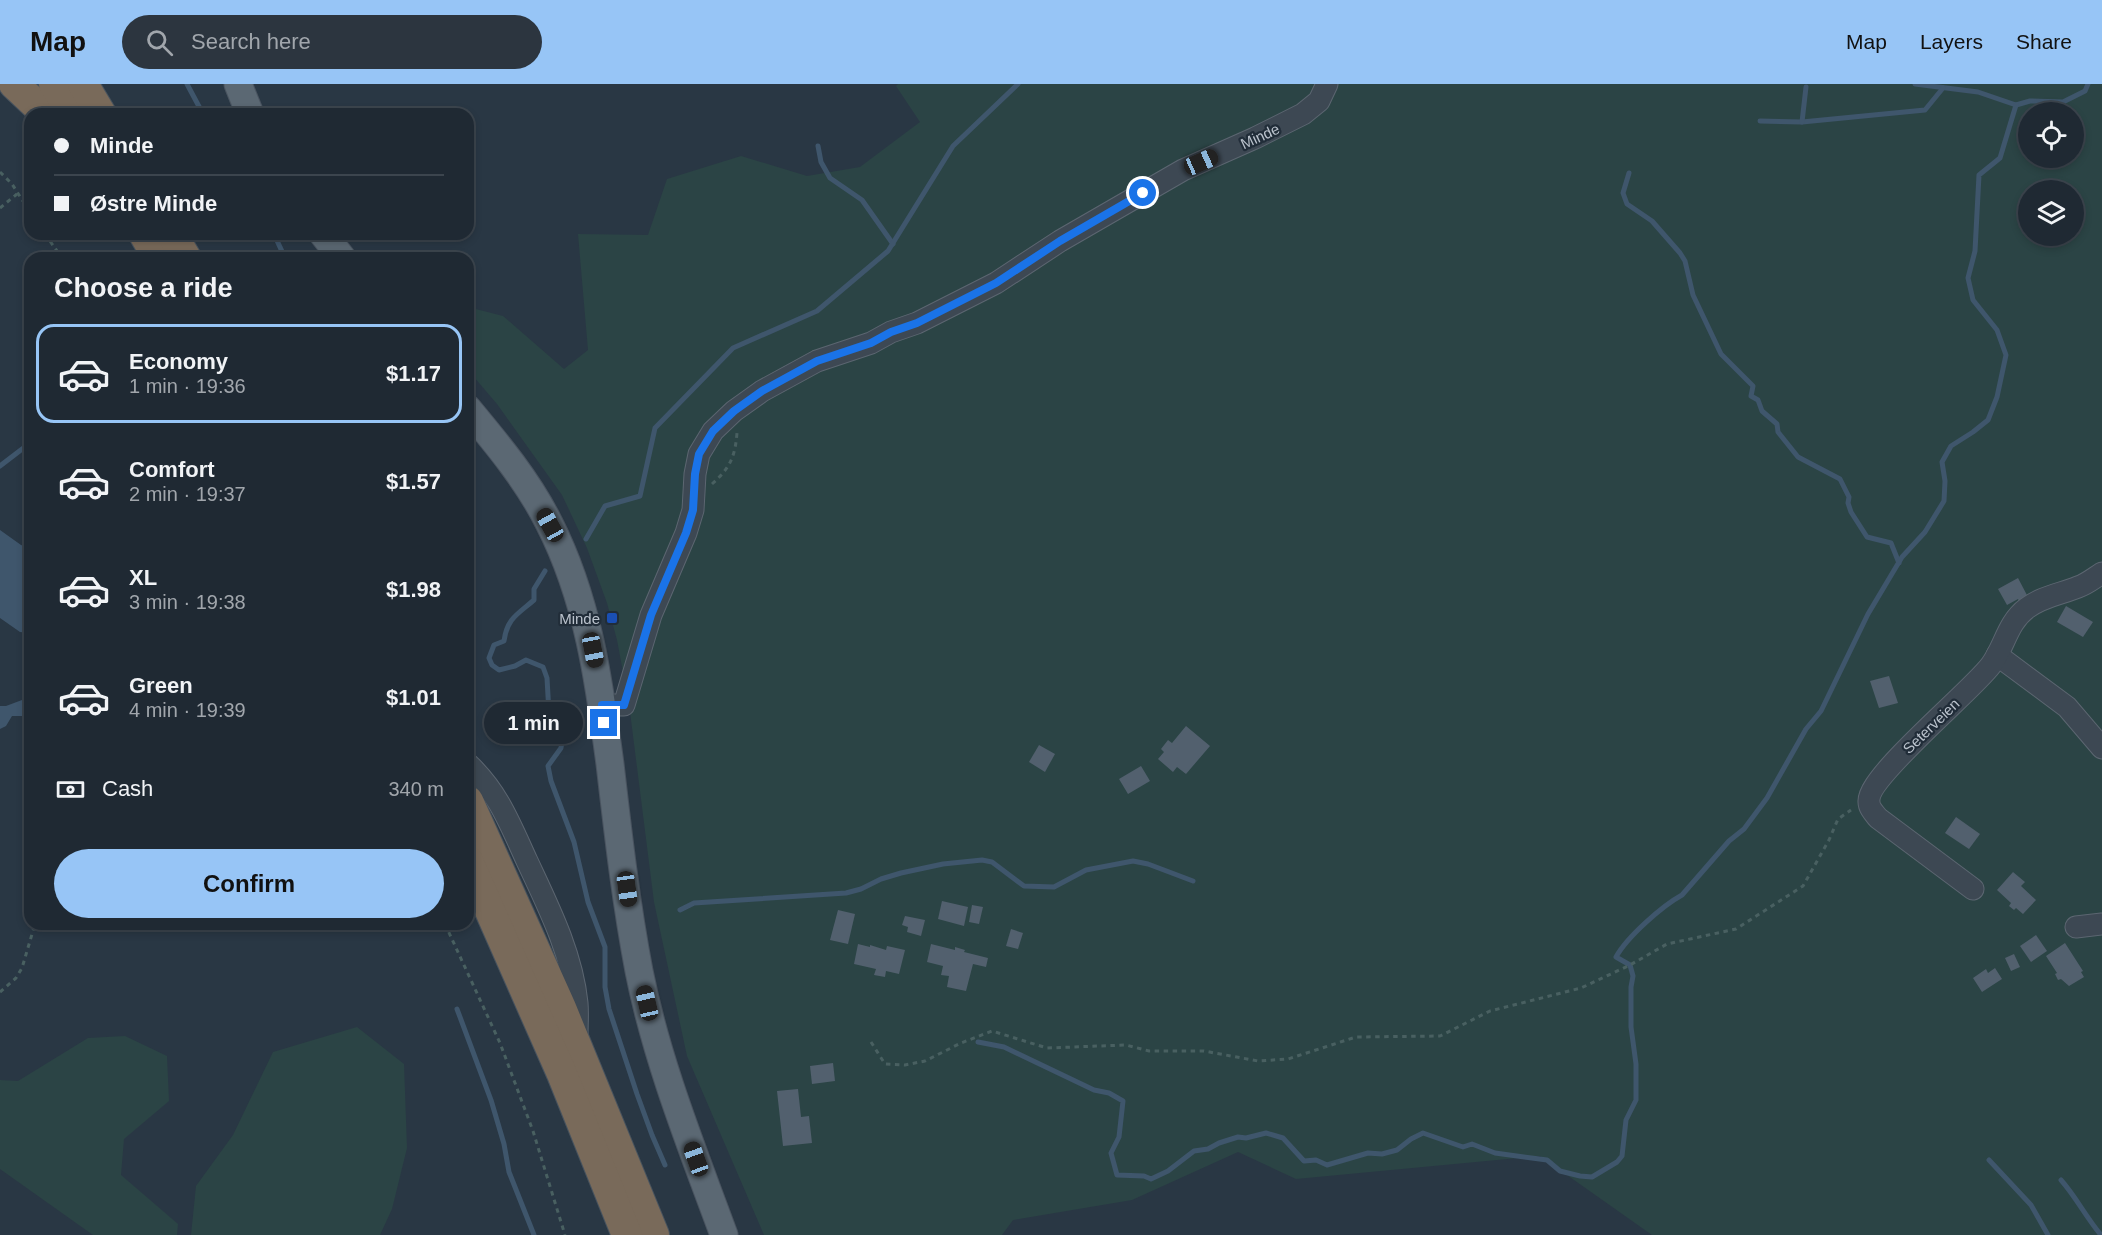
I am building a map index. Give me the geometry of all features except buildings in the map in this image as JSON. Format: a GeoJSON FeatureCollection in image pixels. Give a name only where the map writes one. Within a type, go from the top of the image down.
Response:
{"type":"FeatureCollection","features":[{"type":"Feature","properties":{"kind":"highway"},"geometry":{"type":"LineString","coordinates":[[14,84],[40,108]]}},
{"type":"Feature","properties":{"kind":"highway"},"geometry":{"type":"LineString","coordinates":[[54,84],[69,108]]}},
{"type":"Feature","properties":{"kind":"highway"},"geometry":{"type":"LineString","coordinates":[[82,84],[97,108]]}},
{"type":"Feature","properties":{"kind":"highway"},"geometry":{"type":"LineString","coordinates":[[480,796],[577,1048],[654,1235]]}},
{"type":"Feature","properties":{"kind":"highway"},"geometry":{"type":"LineString","coordinates":[[474,874],[554,1054],[627,1235]]}},
{"type":"Feature","properties":{"kind":"main road"},"geometry":{"type":"LineString","coordinates":[[238,84],[248,108]]}},
{"type":"Feature","properties":{"kind":"main road"},"geometry":{"type":"LineString","coordinates":[[328,240],[337,252]]}},
{"type":"Feature","properties":{"kind":"main road"},"geometry":{"type":"LineString","coordinates":[[474,416],[514,465],[535,496],[550,525],[577,591],[613,705],[618,828],[639,971],[667,1078],[724,1235]]}},
{"type":"Feature","properties":{"kind":"street","name":"Minde"},"geometry":{"type":"LineString","coordinates":[[613,705],[686,533],[693,510],[695,474],[699,454],[713,431],[734,411],[762,391],[817,361],[871,343],[891,332],[917,323],[996,283],[1060,241],[1183,170],[1303,114],[1319,101],[1327,84]]}},
{"type":"Feature","properties":{"kind":"street","name":"Seterveien"},"geometry":{"type":"LineString","coordinates":[[1868,800],[1878,782],[1903,753],[1991,665],[2013,621],[2028,607],[2053,594],[2085,584],[2102,573]]}},
{"type":"Feature","properties":{"kind":"street"},"geometry":{"type":"LineString","coordinates":[[1997,655],[2067,707],[2102,748]]}},
{"type":"Feature","properties":{"kind":"street"},"geometry":{"type":"LineString","coordinates":[[474,780],[480,796],[505,813],[555,924],[570,966],[577,1004],[577,1048]]}},
{"type":"Feature","properties":{"kind":"street"},"geometry":{"type":"LineString","coordinates":[[1868,800],[1878,818],[1973,889]]}},
{"type":"Feature","properties":{"kind":"street"},"geometry":{"type":"LineString","coordinates":[[2076,927],[2102,924]]}},
{"type":"Feature","properties":{"kind":"path"},"geometry":{"type":"LineString","coordinates":[[0,172],[24,203]]}},
{"type":"Feature","properties":{"kind":"path"},"geometry":{"type":"LineString","coordinates":[[0,208],[18,194]]}},
{"type":"Feature","properties":{"kind":"path"},"geometry":{"type":"LineString","coordinates":[[695,487],[712,484],[727,472],[736,449],[738,420],[734,411]]}},
{"type":"Feature","properties":{"kind":"path"},"geometry":{"type":"LineString","coordinates":[[871,1042],[885,1064],[905,1065],[925,1062],[961,1043],[992,1031],[1047,1048],[1126,1046],[1149,1051],[1204,1051],[1258,1061],[1288,1059],[1356,1037],[1440,1036],[1490,1011],[1581,988],[1668,944],[1736,929],[1803,886],[1838,819],[1868,800]]}},
{"type":"Feature","properties":{"kind":"path"},"geometry":{"type":"LineString","coordinates":[[0,992],[16,978],[22,968],[33,930]]}},
{"type":"Feature","properties":{"kind":"path"},"geometry":{"type":"LineString","coordinates":[[448,930],[500,1042],[533,1131],[565,1235]]}},
{"type":"Feature","properties":{"kind":"green space"},"geometry":{"type":"Polygon","coordinates":[[[898,84],[2102,84],[2102,1235],[1652,1235],[1540,1156],[1296,1179],[1238,1152],[1132,1200],[1013,1220],[1002,1235],[764,1235],[687,1056],[654,902],[629,704],[617,640],[607,603],[587,548],[562,495],[497,404],[474,377],[474,309],[503,316],[564,369],[588,350],[578,234],[648,235],[667,179],[741,156],[807,176],[860,167],[920,122],[896,86],[898,84]]]}},
{"type":"Feature","properties":{"kind":"green space"},"geometry":{"type":"Polygon","coordinates":[[[357,1027],[404,1064],[407,1148],[392,1209],[380,1235],[191,1235],[196,1186],[233,1135],[273,1052],[357,1027]]]}},
{"type":"Feature","properties":{"kind":"green space"},"geometry":{"type":"Polygon","coordinates":[[[125,1036],[167,1056],[169,1101],[124,1139],[121,1175],[178,1224],[177,1235],[93,1235],[0,1169],[0,1080],[18,1081],[88,1038],[125,1036]]]}},
{"type":"Feature","properties":{"kind":"water"},"geometry":{"type":"Polygon","coordinates":[[[0,530],[24,546],[24,632],[0,618],[0,530]]]}},
{"type":"Feature","properties":{"kind":"water"},"geometry":{"type":"Polygon","coordinates":[[[24,699],[24,716],[12,716],[6,726],[0,729],[0,706],[24,699]]]}},
{"type":"Feature","properties":{"kind":"waterway"},"geometry":{"type":"LineString","coordinates":[[187,84],[200,108]]}},
{"type":"Feature","properties":{"kind":"waterway"},"geometry":{"type":"LineString","coordinates":[[586,539],[605,506],[640,496],[655,428],[733,348],[817,311],[888,251],[953,146],[1018,84]]}},
{"type":"Feature","properties":{"kind":"waterway"},"geometry":{"type":"LineString","coordinates":[[1915,84],[1978,92],[2016,105],[2030,101],[2063,102],[2085,91],[2088,84]]}},
{"type":"Feature","properties":{"kind":"waterway"},"geometry":{"type":"LineString","coordinates":[[1802,122],[1806,87]]}},
{"type":"Feature","properties":{"kind":"waterway"},"geometry":{"type":"LineString","coordinates":[[1760,121],[1802,122],[1925,110],[1943,88]]}},
{"type":"Feature","properties":{"kind":"waterway"},"geometry":{"type":"LineString","coordinates":[[978,1042],[1004,1047],[1094,1090],[1109,1093],[1123,1101],[1119,1137],[1111,1153],[1117,1175],[1144,1176],[1151,1179],[1168,1171],[1194,1151],[1208,1149],[1238,1137],[1246,1138],[1266,1133],[1283,1138],[1304,1161],[1316,1160],[1327,1165],[1368,1153],[1382,1154],[1397,1150],[1423,1133],[1463,1147],[1472,1144],[1495,1153],[1547,1160],[1560,1171],[1580,1176],[1592,1177],[1617,1162],[1622,1156],[1626,1120],[1636,1100],[1636,1064],[1631,1027],[1633,976],[1630,965],[1616,957],[1628,940],[1646,923],[1682,895],[1729,841],[1744,829],[1767,798],[1806,729],[1821,711],[1868,614],[1902,557],[1925,532],[1944,501],[1945,481],[1942,462],[1951,446],[1988,420],[1997,397],[2006,355],[1997,330],[1973,300],[1968,278],[1975,251],[1979,175],[2000,158],[2016,105]]}},
{"type":"Feature","properties":{"kind":"waterway"},"geometry":{"type":"LineString","coordinates":[[818,146],[821,162],[830,178],[862,200],[893,244]]}},
{"type":"Feature","properties":{"kind":"waterway"},"geometry":{"type":"LineString","coordinates":[[1629,173],[1623,193],[1627,204],[1652,221],[1680,253],[1685,261],[1693,295],[1721,354],[1753,386],[1751,396],[1758,400],[1762,411],[1777,424],[1778,432],[1798,457],[1840,479],[1849,497],[1851,512],[1867,537],[1891,543],[1899,563]]}},
{"type":"Feature","properties":{"kind":"waterway"},"geometry":{"type":"LineString","coordinates":[[277,240],[282,252]]}},
{"type":"Feature","properties":{"kind":"waterway"},"geometry":{"type":"LineString","coordinates":[[0,466],[24,448]]}},
{"type":"Feature","properties":{"kind":"waterway"},"geometry":{"type":"LineString","coordinates":[[545,571],[534,589],[534,600],[511,622],[505,633],[504,641],[494,645],[489,658],[492,665],[499,670],[515,666],[526,660],[543,667],[547,678],[550,731],[562,741],[561,748],[548,766],[551,781],[574,842],[588,902],[605,947],[605,987],[609,1009],[637,1094],[665,1165]]}},
{"type":"Feature","properties":{"kind":"waterway"},"geometry":{"type":"LineString","coordinates":[[680,910],[694,903],[846,893],[901,873],[943,864],[982,860],[992,862],[1024,886],[1054,887],[1086,870],[1133,861],[1148,864],[1193,881]]}},
{"type":"Feature","properties":{"kind":"waterway"},"geometry":{"type":"LineString","coordinates":[[457,1009],[491,1100],[504,1144],[509,1172],[534,1235]]}},
{"type":"Feature","properties":{"kind":"waterway"},"geometry":{"type":"LineString","coordinates":[[1989,1160],[2031,1205],[2048,1235]]}},
{"type":"Feature","properties":{"kind":"waterway"},"geometry":{"type":"LineString","coordinates":[[2061,1180],[2101,1235]]}},
{"type":"Feature","properties":{"kind":"place","name":"Minde"},"geometry":{"type":"Point","coordinates":[612,618]}},
{"type":"Feature","properties":{"kind":"route"},"geometry":{"type":"LineString","coordinates":[[604,723],[602,705],[624,705],[651,615],[686,533],[693,510],[695,474],[699,454],[713,431],[734,411],[762,391],[817,361],[871,343],[891,332],[917,323],[996,283],[1060,241],[1143,193]]}}]}
